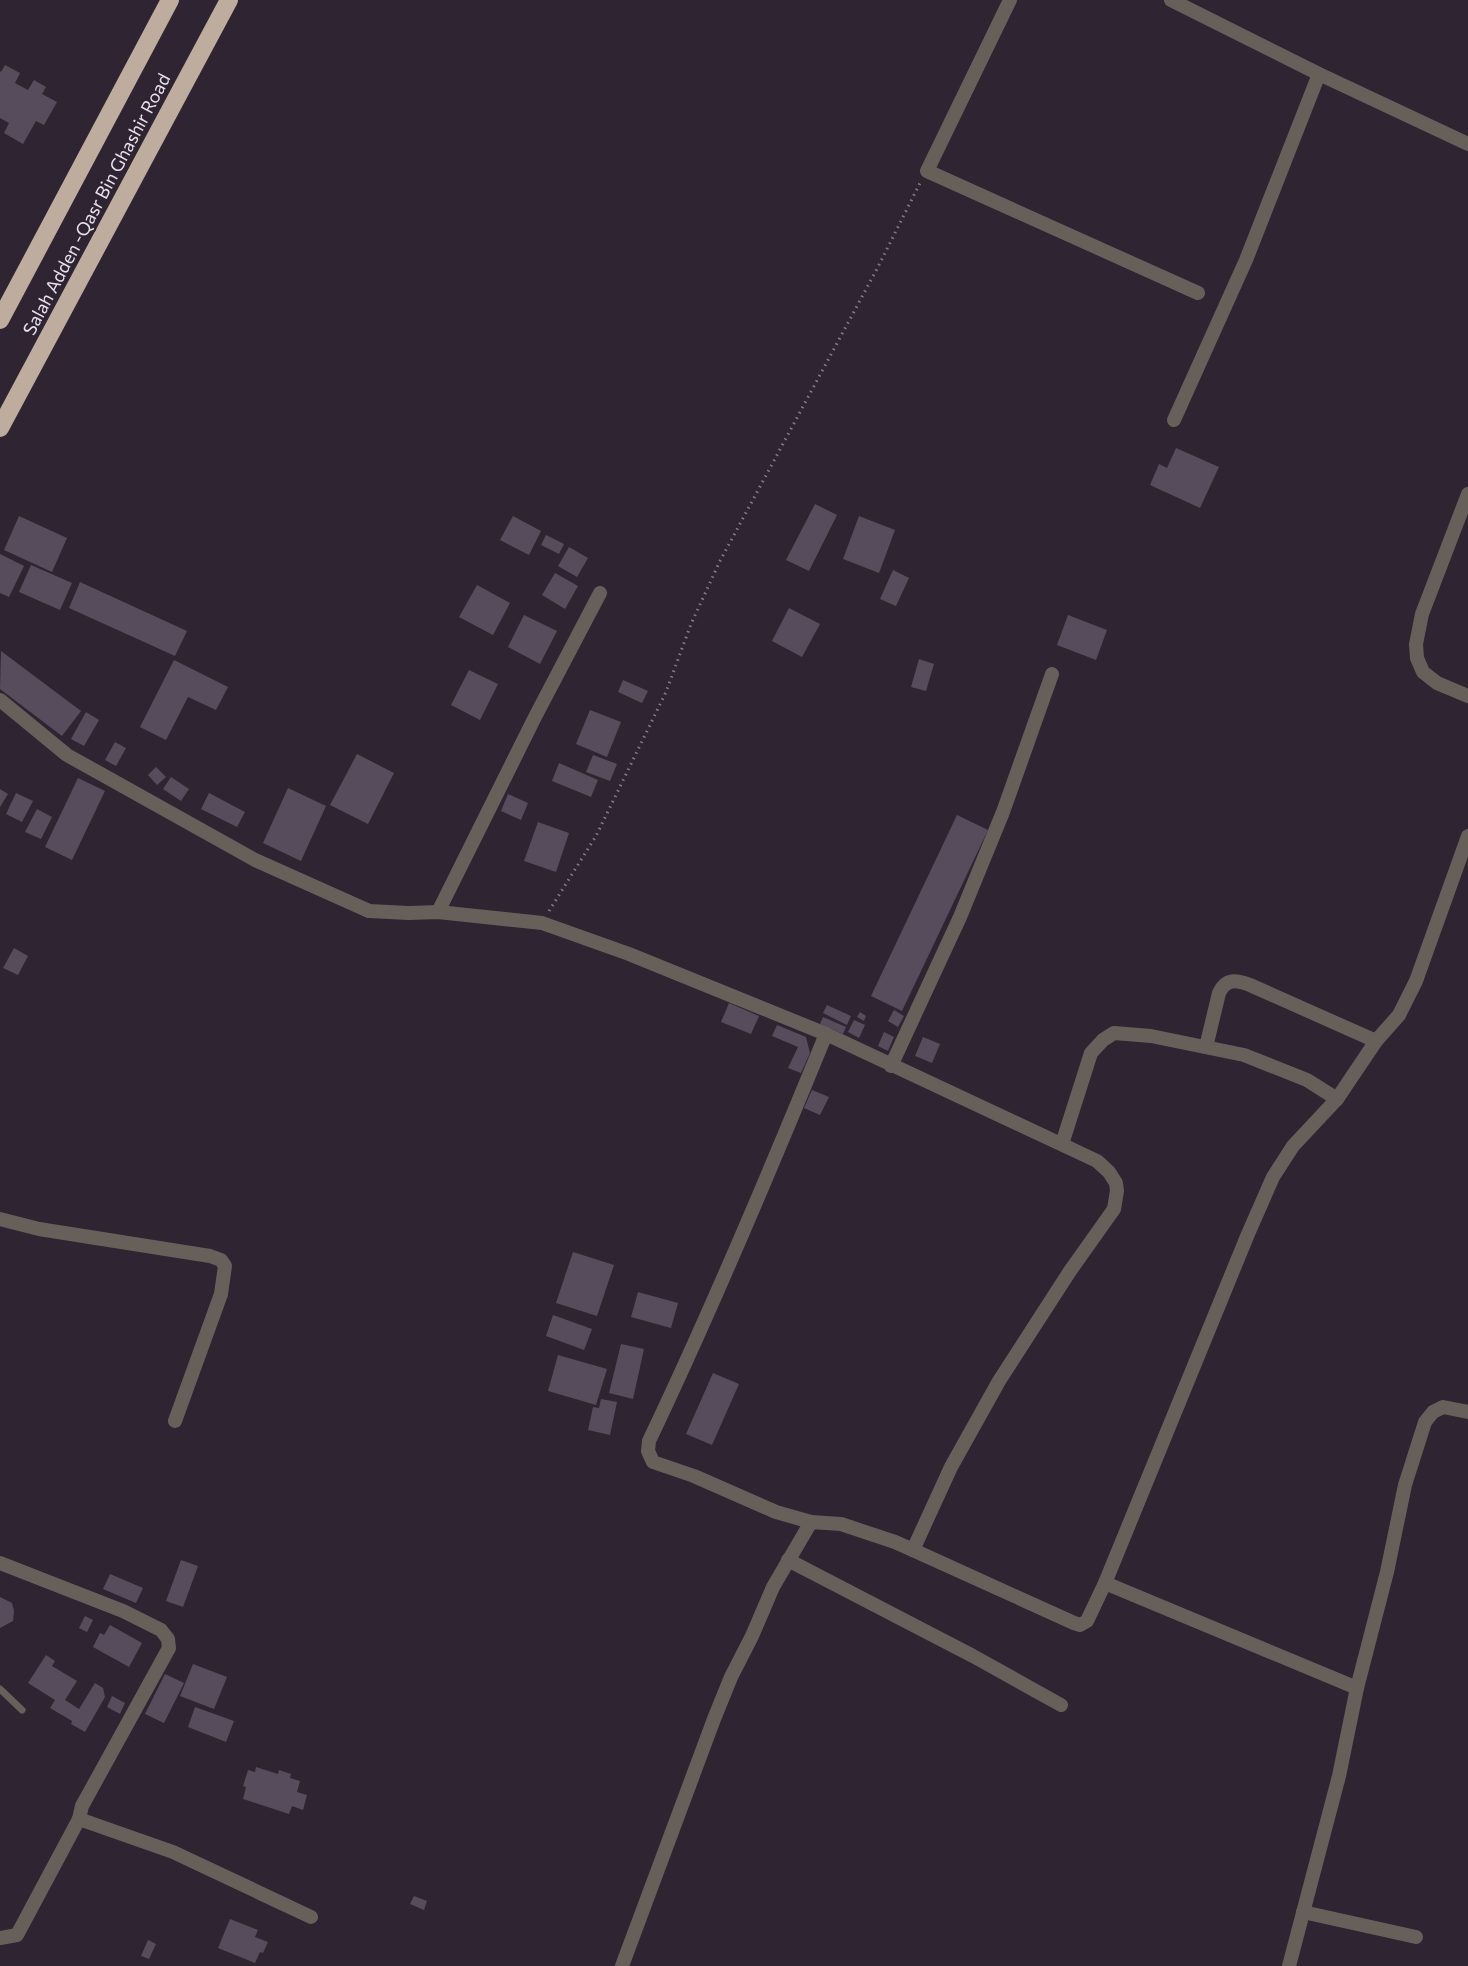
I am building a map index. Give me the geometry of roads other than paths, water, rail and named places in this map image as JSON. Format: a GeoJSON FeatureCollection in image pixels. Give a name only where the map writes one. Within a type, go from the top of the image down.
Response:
{"type":"FeatureCollection","features":[{"type":"Feature","properties":{"kind":"highway"},"geometry":{"type":"LineString","coordinates":[[0,320],[170,0]]}},
{"type":"Feature","properties":{"kind":"highway","name":"Salah Adden -Qasr Bin Ghashir Road"},"geometry":{"type":"LineString","coordinates":[[0,428],[229,0]]}},
{"type":"Feature","properties":{"kind":"street"},"geometry":{"type":"LineString","coordinates":[[1010,0],[927,171],[1198,293]]}},
{"type":"Feature","properties":{"kind":"street"},"geometry":{"type":"LineString","coordinates":[[1171,0],[1319,74],[1468,144]]}},
{"type":"Feature","properties":{"kind":"street"},"geometry":{"type":"LineString","coordinates":[[1174,420],[1246,260],[1319,74]]}},
{"type":"Feature","properties":{"kind":"street"},"geometry":{"type":"LineString","coordinates":[[1468,494],[1422,614],[1416,645],[1417,658],[1423,672],[1437,683],[1468,696]]}},
{"type":"Feature","properties":{"kind":"street"},"geometry":{"type":"LineString","coordinates":[[438,912],[600,593]]}},
{"type":"Feature","properties":{"kind":"street"},"geometry":{"type":"LineString","coordinates":[[891,1066],[960,917],[1003,812],[1052,674]]}},
{"type":"Feature","properties":{"kind":"street"},"geometry":{"type":"LineString","coordinates":[[0,700],[67,755],[255,860],[369,911],[438,912],[542,923],[629,954],[826,1034],[1097,1161],[1109,1172],[1116,1183],[1114,1209],[1058,1289],[999,1381],[951,1467],[913,1550]]}},
{"type":"Feature","properties":{"kind":"street"},"geometry":{"type":"LineString","coordinates":[[826,1034],[762,1191],[697,1341],[649,1441],[648,1451],[653,1462],[694,1476],[776,1512],[811,1522],[841,1524],[896,1542],[1080,1625],[1087,1621],[1105,1583],[1273,1177],[1293,1146],[1337,1099],[1376,1041],[1400,1015],[1416,981],[1468,836]]}},
{"type":"Feature","properties":{"kind":"street"},"geometry":{"type":"LineString","coordinates":[[1206,1047],[1219,993],[1223,985],[1231,981],[1250,985],[1376,1041]]}},
{"type":"Feature","properties":{"kind":"street"},"geometry":{"type":"LineString","coordinates":[[1062,1144],[1091,1053],[1103,1040],[1114,1033],[1151,1036],[1244,1055],[1307,1080],[1337,1099]]}},
{"type":"Feature","properties":{"kind":"street"},"geometry":{"type":"LineString","coordinates":[[0,1219],[39,1229],[210,1256],[221,1260],[225,1266],[221,1294],[175,1420]]}},
{"type":"Feature","properties":{"kind":"street"},"geometry":{"type":"LineString","coordinates":[[1289,1966],[1339,1776],[1357,1688],[1387,1572],[1405,1485],[1425,1422],[1433,1412],[1443,1407],[1468,1412]]}},
{"type":"Feature","properties":{"kind":"street"},"geometry":{"type":"LineString","coordinates":[[622,1966],[714,1719],[773,1587],[811,1522]]}},
{"type":"Feature","properties":{"kind":"street"},"geometry":{"type":"LineString","coordinates":[[788,1560],[974,1656],[1061,1705]]}},
{"type":"Feature","properties":{"kind":"street"},"geometry":{"type":"LineString","coordinates":[[0,1563],[123,1611],[161,1630],[168,1639],[169,1648],[82,1806],[79,1819],[17,1935],[0,1938]]}},
{"type":"Feature","properties":{"kind":"street"},"geometry":{"type":"LineString","coordinates":[[1105,1583],[1357,1688]]}},
{"type":"Feature","properties":{"kind":"street"},"geometry":{"type":"LineString","coordinates":[[79,1819],[173,1852],[310,1917]]}},
{"type":"Feature","properties":{"kind":"street"},"geometry":{"type":"LineString","coordinates":[[1304,1912],[1416,1937]]}},
{"type":"Feature","properties":{"kind":"lane"},"geometry":{"type":"LineString","coordinates":[[0,1689],[22,1710]]}}]}
